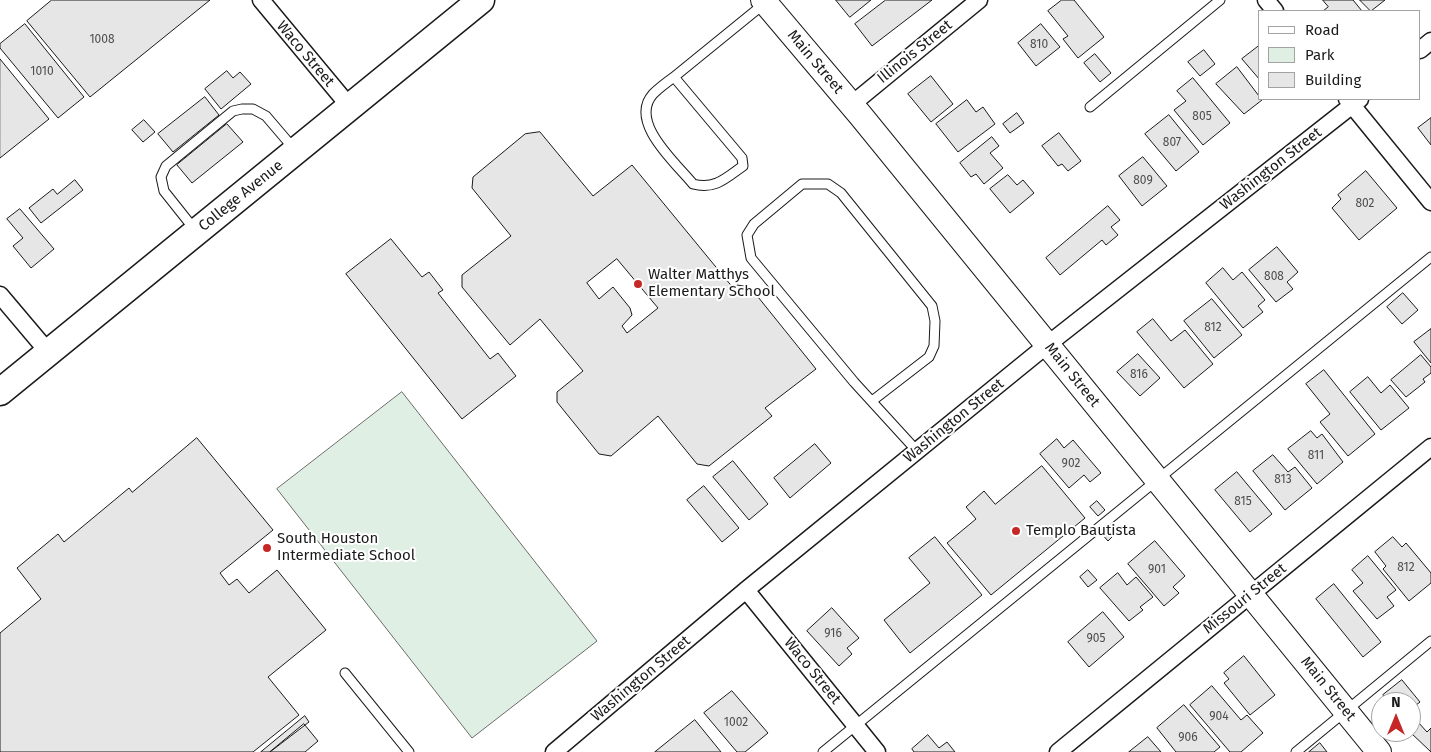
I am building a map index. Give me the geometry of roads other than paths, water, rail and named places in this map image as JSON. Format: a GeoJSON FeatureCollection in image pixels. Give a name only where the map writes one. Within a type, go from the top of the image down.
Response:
{"type":"FeatureCollection","features":[{"type":"Feature","properties":{"kind":"main road","name":"College Avenue"},"geometry":{"type":"LineString","coordinates":[[0,392],[481,0]]}},
{"type":"Feature","properties":{"kind":"street","name":"Waco Street"},"geometry":{"type":"LineString","coordinates":[[261,0],[350,107]]}},
{"type":"Feature","properties":{"kind":"street"},"geometry":{"type":"LineString","coordinates":[[1266,0],[1274,10]]}},
{"type":"Feature","properties":{"kind":"street","name":"Main Street"},"geometry":{"type":"LineString","coordinates":[[764,1],[1048,345],[1379,752]]}},
{"type":"Feature","properties":{"kind":"street","name":"Illinois Street"},"geometry":{"type":"LineString","coordinates":[[851,105],[970,3]]}},
{"type":"Feature","properties":{"kind":"street"},"geometry":{"type":"LineString","coordinates":[[1421,49],[1431,41]]}},
{"type":"Feature","properties":{"kind":"street"},"geometry":{"type":"LineString","coordinates":[[1353,101],[1431,202]]}},
{"type":"Feature","properties":{"kind":"street","name":"Washington Street"},"geometry":{"type":"LineString","coordinates":[[554,752],[746,590],[1353,101]]}},
{"type":"Feature","properties":{"kind":"street"},"geometry":{"type":"LineString","coordinates":[[0,295],[49,353]]}},
{"type":"Feature","properties":{"kind":"street","name":"Missouri Street"},"geometry":{"type":"LineString","coordinates":[[1058,752],[1431,447]]}},
{"type":"Feature","properties":{"kind":"street","name":"Waco Street"},"geometry":{"type":"LineString","coordinates":[[746,590],[877,752]]}},
{"type":"Feature","properties":{"kind":"lane"},"geometry":{"type":"LineString","coordinates":[[1090,107],[1220,0]]}},
{"type":"Feature","properties":{"kind":"lane"},"geometry":{"type":"LineString","coordinates":[[674,77],[742,158],[743,166],[717,185],[703,187],[693,184],[648,128],[645,117],[647,105],[652,95],[764,1]]}},
{"type":"Feature","properties":{"kind":"lane"},"geometry":{"type":"LineString","coordinates":[[197,232],[164,191],[161,177],[166,166],[234,112],[242,109],[253,109],[266,116],[296,151]]}},
{"type":"Feature","properties":{"kind":"lane"},"geometry":{"type":"LineString","coordinates":[[872,401],[930,357],[936,335],[932,306],[841,193],[828,184],[802,184],[754,224],[747,236],[751,258],[872,401],[917,451]]}},
{"type":"Feature","properties":{"kind":"lane"},"geometry":{"type":"LineString","coordinates":[[823,752],[1431,257]]}},
{"type":"Feature","properties":{"kind":"lane"},"geometry":{"type":"LineString","coordinates":[[1296,752],[1431,641]]}},
{"type":"Feature","properties":{"kind":"lane"},"geometry":{"type":"LineString","coordinates":[[345,673],[409,752]]}},
{"type":"Feature","properties":{"kind":"place","name":"Walter Matthys Elementary School"},"geometry":{"type":"Point","coordinates":[638,284]}},
{"type":"Feature","properties":{"kind":"place","name":"Templo Bautista"},"geometry":{"type":"Point","coordinates":[1016,531]}},
{"type":"Feature","properties":{"kind":"place","name":"South Houston Intermediate School"},"geometry":{"type":"Point","coordinates":[267,548]}}]}
